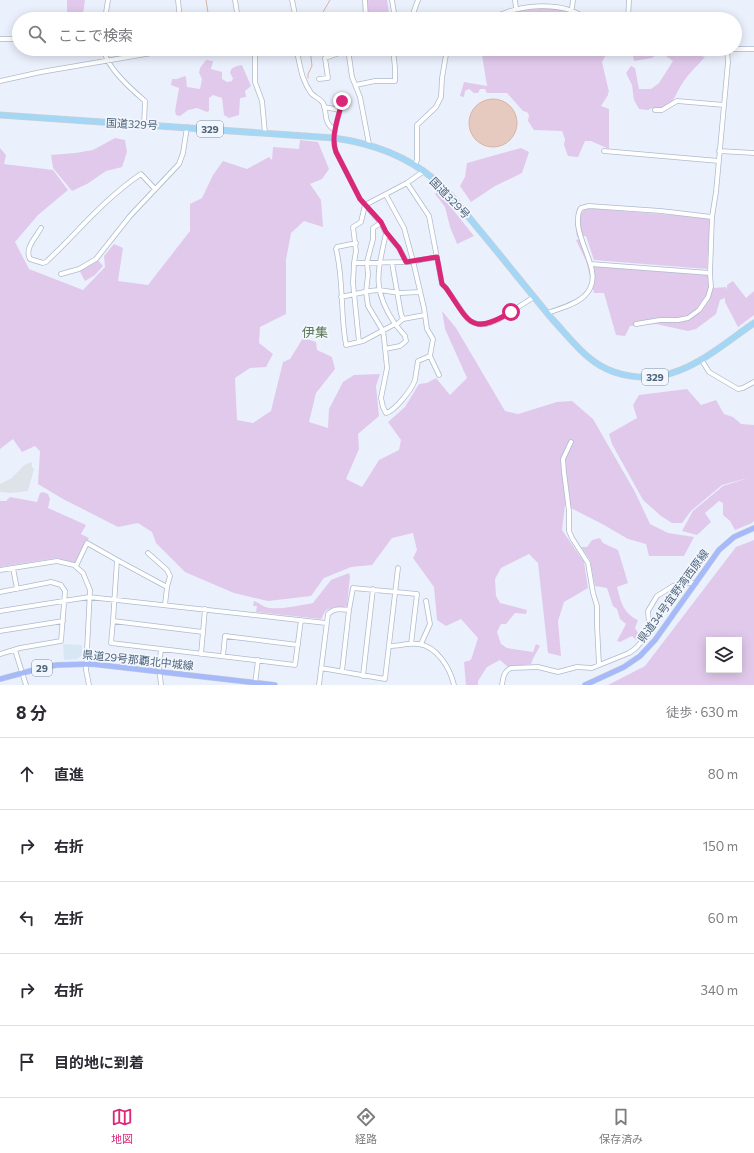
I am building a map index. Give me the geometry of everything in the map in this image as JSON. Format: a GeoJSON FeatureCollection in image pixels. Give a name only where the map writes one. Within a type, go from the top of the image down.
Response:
{"type":"FeatureCollection","features":[{"type":"Feature","properties":{"kind":"highway","name":"国道329号"},"geometry":{"type":"LineString","coordinates":[[0,115],[334,138],[369,144],[396,155],[424,171],[445,189],[547,313],[588,356],[602,366],[621,374],[640,377],[658,376],[676,372],[701,359],[754,323]]}},
{"type":"Feature","properties":{"kind":"main road","name":"県道34号宜野湾西原線"},"geometry":{"type":"LineString","coordinates":[[585,685],[624,667],[640,656],[655,640],[719,550],[734,537],[754,528]]}},
{"type":"Feature","properties":{"kind":"main road","name":"県道29号那覇北中城線"},"geometry":{"type":"LineString","coordinates":[[0,679],[57,665],[86,664],[255,684],[275,685]]}},
{"type":"Feature","properties":{"kind":"street"},"geometry":{"type":"LineString","coordinates":[[106,12],[108,0]]}},
{"type":"Feature","properties":{"kind":"street"},"geometry":{"type":"LineString","coordinates":[[178,0],[179,12]]}},
{"type":"Feature","properties":{"kind":"street"},"geometry":{"type":"LineString","coordinates":[[235,0],[237,12]]}},
{"type":"Feature","properties":{"kind":"street"},"geometry":{"type":"LineString","coordinates":[[292,0],[295,12]]}},
{"type":"Feature","properties":{"kind":"street"},"geometry":{"type":"LineString","coordinates":[[365,0],[366,12]]}},
{"type":"Feature","properties":{"kind":"street"},"geometry":{"type":"LineString","coordinates":[[392,0],[393,12]]}},
{"type":"Feature","properties":{"kind":"street"},"geometry":{"type":"LineString","coordinates":[[414,12],[418,0]]}},
{"type":"Feature","properties":{"kind":"street"},"geometry":{"type":"LineString","coordinates":[[515,0],[516,8]]}},
{"type":"Feature","properties":{"kind":"street"},"geometry":{"type":"LineString","coordinates":[[572,0],[572,8]]}},
{"type":"Feature","properties":{"kind":"street"},"geometry":{"type":"LineString","coordinates":[[628,12],[629,0]]}},
{"type":"Feature","properties":{"kind":"street"},"geometry":{"type":"LineString","coordinates":[[507,12],[516,8],[555,5],[572,8],[577,12]]}},
{"type":"Feature","properties":{"kind":"street"},"geometry":{"type":"LineString","coordinates":[[0,39],[12,39]]}},
{"type":"Feature","properties":{"kind":"street"},"geometry":{"type":"LineString","coordinates":[[742,49],[754,49]]}},
{"type":"Feature","properties":{"kind":"street"},"geometry":{"type":"LineString","coordinates":[[106,56],[125,83],[144,101],[144,125]]}},
{"type":"Feature","properties":{"kind":"street"},"geometry":{"type":"LineString","coordinates":[[0,81],[41,72],[139,56]]}},
{"type":"Feature","properties":{"kind":"street"},"geometry":{"type":"LineString","coordinates":[[255,56],[255,82],[262,101],[265,133]]}},
{"type":"Feature","properties":{"kind":"street"},"geometry":{"type":"LineString","coordinates":[[297,56],[302,78],[312,93],[322,101],[326,121],[335,130]]}},
{"type":"Feature","properties":{"kind":"street"},"geometry":{"type":"LineString","coordinates":[[319,79],[328,78],[325,58],[330,56]]}},
{"type":"Feature","properties":{"kind":"street"},"geometry":{"type":"LineString","coordinates":[[349,56],[352,77],[364,112],[369,144]]}},
{"type":"Feature","properties":{"kind":"street"},"geometry":{"type":"LineString","coordinates":[[356,85],[375,81],[395,81],[394,56]]}},
{"type":"Feature","properties":{"kind":"street"},"geometry":{"type":"LineString","coordinates":[[415,166],[417,160],[417,125],[436,107],[441,97],[442,78],[447,56]]}},
{"type":"Feature","properties":{"kind":"street"},"geometry":{"type":"LineString","coordinates":[[636,324],[660,320],[678,320],[688,318],[699,310],[708,297],[711,287],[710,272],[712,217],[716,192],[728,56]]}},
{"type":"Feature","properties":{"kind":"street"},"geometry":{"type":"LineString","coordinates":[[342,101],[335,130],[334,147],[360,199],[381,222],[386,232],[399,248],[406,262]]}},
{"type":"Feature","properties":{"kind":"street"},"geometry":{"type":"LineString","coordinates":[[655,110],[662,110],[677,101],[724,105]]}},
{"type":"Feature","properties":{"kind":"street"},"geometry":{"type":"LineString","coordinates":[[324,107],[340,110]]}},
{"type":"Feature","properties":{"kind":"street"},"geometry":{"type":"LineString","coordinates":[[61,274],[79,269],[96,259],[130,216],[179,164],[183,153],[187,127]]}},
{"type":"Feature","properties":{"kind":"street"},"geometry":{"type":"LineString","coordinates":[[604,151],[718,161]]}},
{"type":"Feature","properties":{"kind":"street"},"geometry":{"type":"LineString","coordinates":[[719,152],[754,153]]}},
{"type":"Feature","properties":{"kind":"street"},"geometry":{"type":"LineString","coordinates":[[365,205],[407,183],[424,171]]}},
{"type":"Feature","properties":{"kind":"street"},"geometry":{"type":"LineString","coordinates":[[41,228],[28,250],[28,255],[30,259],[43,263],[57,252],[124,186],[141,174],[155,189]]}},
{"type":"Feature","properties":{"kind":"street"},"geometry":{"type":"LineString","coordinates":[[407,183],[429,216],[442,284],[466,317],[473,323],[487,324],[498,320],[534,297]]}},
{"type":"Feature","properties":{"kind":"street"},"geometry":{"type":"LineString","coordinates":[[386,195],[404,228],[413,261],[427,329],[433,339],[430,356],[440,375]]}},
{"type":"Feature","properties":{"kind":"street"},"geometry":{"type":"LineString","coordinates":[[359,342],[354,295],[354,263],[356,243],[353,227],[361,222],[365,205]]}},
{"type":"Feature","properties":{"kind":"street"},"geometry":{"type":"LineString","coordinates":[[547,313],[570,306],[579,301],[586,294],[592,283],[593,277],[591,264],[579,232],[578,214],[584,207],[661,211],[712,217]]}},
{"type":"Feature","properties":{"kind":"street"},"geometry":{"type":"LineString","coordinates":[[381,222],[373,228],[373,239],[367,262],[368,275],[366,292],[368,306],[375,321],[383,331],[387,368],[381,398],[386,413],[391,411],[403,398],[414,381],[418,360],[430,356]]}},
{"type":"Feature","properties":{"kind":"street"},"geometry":{"type":"LineString","coordinates":[[385,349],[400,346],[406,341],[405,336],[395,324],[384,304],[379,290],[378,282],[380,262],[386,232]]}},
{"type":"Feature","properties":{"kind":"street"},"geometry":{"type":"LineString","coordinates":[[356,243],[337,247],[336,249],[340,265],[346,345],[359,342],[383,331],[403,319],[425,315]]}},
{"type":"Feature","properties":{"kind":"street"},"geometry":{"type":"LineString","coordinates":[[354,263],[406,262],[437,257]]}},
{"type":"Feature","properties":{"kind":"street"},"geometry":{"type":"LineString","coordinates":[[392,263],[403,319]]}},
{"type":"Feature","properties":{"kind":"street"},"geometry":{"type":"LineString","coordinates":[[591,264],[710,272]]}},
{"type":"Feature","properties":{"kind":"street"},"geometry":{"type":"LineString","coordinates":[[342,297],[379,290],[397,293],[420,292]]}},
{"type":"Feature","properties":{"kind":"street"},"geometry":{"type":"LineString","coordinates":[[701,359],[709,372],[738,389],[754,382]]}},
{"type":"Feature","properties":{"kind":"street"},"geometry":{"type":"LineString","coordinates":[[571,442],[564,459],[564,478],[569,511],[568,531],[588,563],[593,593],[597,606],[599,665]]}},
{"type":"Feature","properties":{"kind":"street"},"geometry":{"type":"LineString","coordinates":[[76,566],[87,543],[167,587]]}},
{"type":"Feature","properties":{"kind":"street"},"geometry":{"type":"LineString","coordinates":[[148,553],[167,570],[170,576],[165,605]]}},
{"type":"Feature","properties":{"kind":"street"},"geometry":{"type":"LineString","coordinates":[[0,570],[57,560],[76,566],[86,578],[90,590],[86,664],[86,676],[89,685]]}},
{"type":"Feature","properties":{"kind":"street"},"geometry":{"type":"LineString","coordinates":[[117,560],[111,644],[295,665],[301,620]]}},
{"type":"Feature","properties":{"kind":"street"},"geometry":{"type":"LineString","coordinates":[[13,568],[17,589]]}},
{"type":"Feature","properties":{"kind":"street"},"geometry":{"type":"LineString","coordinates":[[321,668],[385,680],[398,568]]}},
{"type":"Feature","properties":{"kind":"street"},"geometry":{"type":"LineString","coordinates":[[0,592],[51,582],[61,586],[65,591],[61,641],[0,654]]}},
{"type":"Feature","properties":{"kind":"street"},"geometry":{"type":"LineString","coordinates":[[502,685],[504,674],[511,668],[538,667],[558,672],[577,668],[592,668],[629,653],[636,648],[648,634],[648,611],[657,596],[673,586],[685,583],[696,583]]}},
{"type":"Feature","properties":{"kind":"street"},"geometry":{"type":"LineString","coordinates":[[342,671],[353,588],[417,594],[411,644]]}},
{"type":"Feature","properties":{"kind":"street"},"geometry":{"type":"LineString","coordinates":[[363,676],[373,590]]}},
{"type":"Feature","properties":{"kind":"street"},"geometry":{"type":"LineString","coordinates":[[0,611],[89,597],[326,622]]}},
{"type":"Feature","properties":{"kind":"street"},"geometry":{"type":"LineString","coordinates":[[421,644],[430,624],[426,601]]}},
{"type":"Feature","properties":{"kind":"street"},"geometry":{"type":"LineString","coordinates":[[201,654],[206,609]]}},
{"type":"Feature","properties":{"kind":"street"},"geometry":{"type":"LineString","coordinates":[[319,685],[328,614],[332,610],[337,609],[349,610]]}},
{"type":"Feature","properties":{"kind":"street"},"geometry":{"type":"LineString","coordinates":[[0,631],[63,621]]}},
{"type":"Feature","properties":{"kind":"street"},"geometry":{"type":"LineString","coordinates":[[113,621],[203,632]]}},
{"type":"Feature","properties":{"kind":"street"},"geometry":{"type":"LineString","coordinates":[[223,656],[225,636],[298,645]]}},
{"type":"Feature","properties":{"kind":"street"},"geometry":{"type":"LineString","coordinates":[[389,646],[421,644],[429,648],[440,657],[450,673],[454,685]]}},
{"type":"Feature","properties":{"kind":"street"},"geometry":{"type":"LineString","coordinates":[[161,649],[159,672],[161,685]]}},
{"type":"Feature","properties":{"kind":"street"},"geometry":{"type":"LineString","coordinates":[[15,650],[26,685]]}},
{"type":"Feature","properties":{"kind":"street"},"geometry":{"type":"LineString","coordinates":[[255,684],[258,660]]}},
{"type":"Feature","properties":{"kind":"shaded area"},"geometry":{"type":"Polygon","coordinates":[[[67,0],[85,0],[83,12],[67,12],[67,0]]]}},
{"type":"Feature","properties":{"kind":"shaded area"},"geometry":{"type":"Polygon","coordinates":[[[366,0],[387,0],[389,12],[368,12],[366,0]]]}},
{"type":"Feature","properties":{"kind":"shaded area"},"geometry":{"type":"Polygon","coordinates":[[[564,8],[572,12],[515,12],[520,10],[564,8]]]}},
{"type":"Feature","properties":{"kind":"shaded area"},"geometry":{"type":"Polygon","coordinates":[[[482,56],[605,56],[602,62],[609,92],[601,106],[609,109],[609,149],[591,141],[585,141],[578,157],[568,156],[564,145],[565,139],[562,131],[534,130],[528,121],[529,115],[527,112],[523,111],[507,93],[487,93],[485,89],[480,89],[478,93],[474,93],[469,89],[465,91],[464,97],[460,96],[464,82],[487,86],[482,56]]]}},
{"type":"Feature","properties":{"kind":"shaded area"},"geometry":{"type":"Polygon","coordinates":[[[633,56],[654,56],[652,58],[634,61],[633,56]]]}},
{"type":"Feature","properties":{"kind":"shaded area"},"geometry":{"type":"Polygon","coordinates":[[[666,56],[705,57],[684,80],[672,102],[659,110],[652,108],[648,110],[639,109],[634,100],[632,85],[626,73],[631,66],[635,68],[639,89],[651,89],[659,83],[673,61],[666,56]]]}},
{"type":"Feature","properties":{"kind":"shaded area"},"geometry":{"type":"Polygon","coordinates":[[[206,60],[213,61],[211,69],[222,72],[222,79],[227,82],[232,81],[233,78],[230,73],[231,69],[242,65],[251,86],[245,91],[246,97],[240,98],[239,115],[229,118],[224,115],[222,98],[213,95],[209,98],[209,111],[207,112],[197,108],[188,110],[180,116],[176,115],[175,111],[179,88],[171,85],[172,79],[185,76],[187,87],[200,89],[202,79],[199,73],[200,68],[206,60]]]}},
{"type":"Feature","properties":{"kind":"shaded area"},"geometry":{"type":"Polygon","coordinates":[[[493,99],[502,101],[510,106],[515,114],[517,123],[515,132],[510,140],[502,145],[493,147],[484,145],[476,140],[471,132],[469,123],[471,114],[476,106],[484,101],[493,99]]]}},
{"type":"Feature","properties":{"kind":"shaded area"},"geometry":{"type":"Polygon","coordinates":[[[115,138],[125,140],[127,152],[122,167],[106,171],[87,184],[72,191],[53,168],[51,155],[93,150],[115,138]]]}},
{"type":"Feature","properties":{"kind":"shaded area"},"geometry":{"type":"Polygon","coordinates":[[[300,140],[318,142],[329,169],[322,179],[310,184],[321,200],[323,227],[304,221],[291,233],[286,260],[286,314],[260,327],[259,343],[273,354],[266,367],[250,368],[235,378],[237,420],[253,423],[271,411],[283,362],[290,359],[303,338],[316,342],[317,350],[332,357],[335,369],[316,393],[309,422],[328,428],[329,409],[343,382],[354,375],[380,374],[376,386],[379,416],[358,434],[359,449],[346,479],[362,487],[379,460],[399,450],[401,440],[388,422],[405,407],[419,384],[427,383],[436,378],[450,395],[467,378],[445,329],[442,311],[456,328],[505,411],[518,414],[557,402],[572,401],[593,419],[635,492],[650,524],[668,533],[694,537],[684,556],[649,556],[646,544],[628,539],[565,505],[562,530],[584,562],[588,588],[564,602],[558,621],[561,656],[548,653],[538,563],[529,554],[501,568],[495,579],[496,596],[500,603],[527,610],[526,614],[515,613],[506,624],[501,624],[497,632],[501,644],[507,648],[533,652],[536,644],[540,646],[531,664],[508,667],[500,660],[487,667],[478,681],[478,685],[466,685],[464,662],[471,660],[478,638],[461,619],[446,626],[437,620],[434,587],[413,558],[417,550],[413,533],[392,538],[372,565],[351,567],[324,578],[311,596],[268,601],[234,593],[185,572],[156,543],[152,532],[138,523],[118,527],[63,499],[38,484],[40,451],[35,446],[22,452],[13,439],[0,449],[0,148],[6,155],[4,164],[53,170],[68,190],[38,215],[15,242],[29,269],[83,290],[105,267],[104,256],[114,244],[123,248],[118,281],[148,285],[190,231],[190,204],[202,198],[213,175],[223,161],[247,169],[269,157],[272,160],[273,147],[299,149],[300,140]]]}},
{"type":"Feature","properties":{"kind":"shaded area"},"geometry":{"type":"Polygon","coordinates":[[[521,148],[529,152],[522,173],[495,186],[471,202],[460,186],[465,177],[467,163],[521,148]]]}},
{"type":"Feature","properties":{"kind":"shaded area"},"geometry":{"type":"Polygon","coordinates":[[[438,191],[474,236],[457,244],[450,227],[445,207],[435,194],[438,191]]]}},
{"type":"Feature","properties":{"kind":"shaded area"},"geometry":{"type":"Polygon","coordinates":[[[585,208],[710,218],[707,269],[594,260],[586,236],[577,237],[575,223],[585,208]]]}},
{"type":"Feature","properties":{"kind":"shaded area"},"geometry":{"type":"Polygon","coordinates":[[[583,238],[594,266],[708,274],[714,288],[726,287],[727,290],[727,285],[733,281],[746,298],[754,291],[754,315],[738,327],[725,302],[725,298],[720,300],[716,314],[696,329],[688,331],[656,324],[630,326],[625,336],[616,335],[604,293],[594,293],[586,261],[576,240],[583,238]]]}},
{"type":"Feature","properties":{"kind":"shaded area"},"geometry":{"type":"Polygon","coordinates":[[[97,259],[103,266],[95,275],[85,281],[79,270],[97,259]]]}},
{"type":"Feature","properties":{"kind":"shaded area"},"geometry":{"type":"Polygon","coordinates":[[[687,389],[701,405],[716,400],[724,414],[733,417],[741,424],[754,425],[754,521],[735,530],[730,521],[723,515],[723,503],[719,501],[705,513],[711,522],[697,535],[682,531],[693,511],[723,486],[748,478],[722,485],[691,511],[682,523],[672,523],[661,516],[643,500],[612,444],[609,434],[637,418],[633,405],[639,395],[687,389]]]}},
{"type":"Feature","properties":{"kind":"shaded area"},"geometry":{"type":"Polygon","coordinates":[[[32,462],[32,467],[34,469],[28,491],[10,493],[0,492],[0,484],[12,478],[24,465],[32,462]]]}},
{"type":"Feature","properties":{"kind":"shaded area"},"geometry":{"type":"Polygon","coordinates":[[[43,492],[48,494],[50,499],[48,508],[86,525],[81,534],[89,538],[75,563],[57,558],[0,567],[0,501],[6,501],[10,497],[37,502],[40,493],[43,492]]]}},
{"type":"Feature","properties":{"kind":"shaded area"},"geometry":{"type":"Polygon","coordinates":[[[600,538],[603,543],[618,550],[628,583],[617,587],[623,606],[629,614],[638,620],[635,628],[640,636],[636,640],[632,636],[620,642],[617,641],[626,624],[620,619],[617,609],[613,606],[607,588],[595,586],[590,560],[581,547],[587,547],[592,540],[600,538]]]}},
{"type":"Feature","properties":{"kind":"shaded area"},"geometry":{"type":"Polygon","coordinates":[[[754,540],[754,685],[608,685],[645,666],[736,547],[754,540]]]}},
{"type":"Feature","properties":{"kind":"shaded area"},"geometry":{"type":"Polygon","coordinates":[[[349,573],[347,606],[329,609],[324,613],[321,619],[256,612],[257,606],[253,606],[254,601],[270,608],[289,607],[313,603],[331,580],[349,573]]]}},
{"type":"Feature","properties":{"kind":"shaded area"},"geometry":{"type":"Polygon","coordinates":[[[63,644],[82,645],[82,655],[77,659],[64,660],[63,644]]]}},
{"type":"Feature","properties":{"kind":"waterway"},"geometry":{"type":"LineString","coordinates":[[206,0],[208,12]]}},
{"type":"Feature","properties":{"kind":"waterway"},"geometry":{"type":"LineString","coordinates":[[323,12],[330,0]]}},
{"type":"Feature","properties":{"kind":"waterway"},"geometry":{"type":"LineString","coordinates":[[308,78],[308,74],[312,66],[311,56]]}},
{"type":"Feature","properties":{"kind":"district","name":"伊集"},"geometry":{"type":"Point","coordinates":[315,332]}},
{"type":"Feature","properties":{"kind":"route"},"geometry":{"type":"LineString","coordinates":[[342,101],[335,130],[334,147],[360,199],[372,214],[381,222],[386,232],[399,248],[406,262],[437,257],[442,284],[466,317],[473,323],[487,324],[498,320],[511,312]]}}]}
